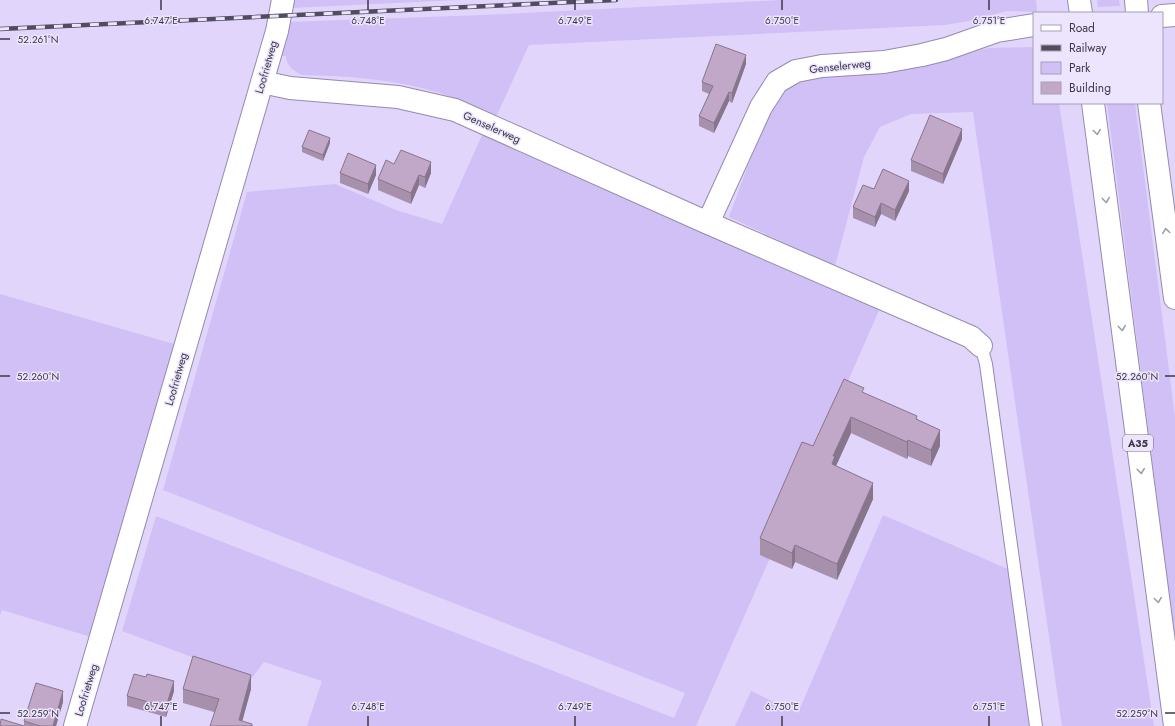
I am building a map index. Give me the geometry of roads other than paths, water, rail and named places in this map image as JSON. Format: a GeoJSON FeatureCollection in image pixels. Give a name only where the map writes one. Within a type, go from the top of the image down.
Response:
{"type":"FeatureCollection","features":[{"type":"Feature","properties":{"kind":"main road","name":"Loofrietweg"},"geometry":{"type":"LineString","coordinates":[[75,726],[277,31],[283,0]]}},
{"type":"Feature","properties":{"kind":"main road"},"geometry":{"type":"LineString","coordinates":[[1079,0],[1081,12]]}},
{"type":"Feature","properties":{"kind":"main road"},"geometry":{"type":"LineString","coordinates":[[1136,0],[1137,12]]}},
{"type":"Feature","properties":{"kind":"main road"},"geometry":{"type":"LineString","coordinates":[[1163,16],[1175,15]]}},
{"type":"Feature","properties":{"kind":"main road","name":"Genselerweg"},"geometry":{"type":"LineString","coordinates":[[708,223],[761,107],[777,82],[796,71],[822,66],[884,62],[922,55],[946,49],[997,32],[1033,26]]}},
{"type":"Feature","properties":{"kind":"main road","name":"Genselerweg"},"geometry":{"type":"LineString","coordinates":[[262,82],[290,88],[398,97],[455,110],[708,223],[971,337],[980,346]]}},
{"type":"Feature","properties":{"kind":"main road","name":"A35"},"geometry":{"type":"LineString","coordinates":[[1093,104],[1175,726]]}},
{"type":"Feature","properties":{"kind":"main road"},"geometry":{"type":"LineString","coordinates":[[1149,104],[1175,298]]}},
{"type":"Feature","properties":{"kind":"lane"},"geometry":{"type":"LineString","coordinates":[[980,346],[986,364],[1036,726]]}},
{"type":"Feature","properties":{"kind":"railway"},"geometry":{"type":"LineString","coordinates":[[0,29],[616,0]]}}]}
